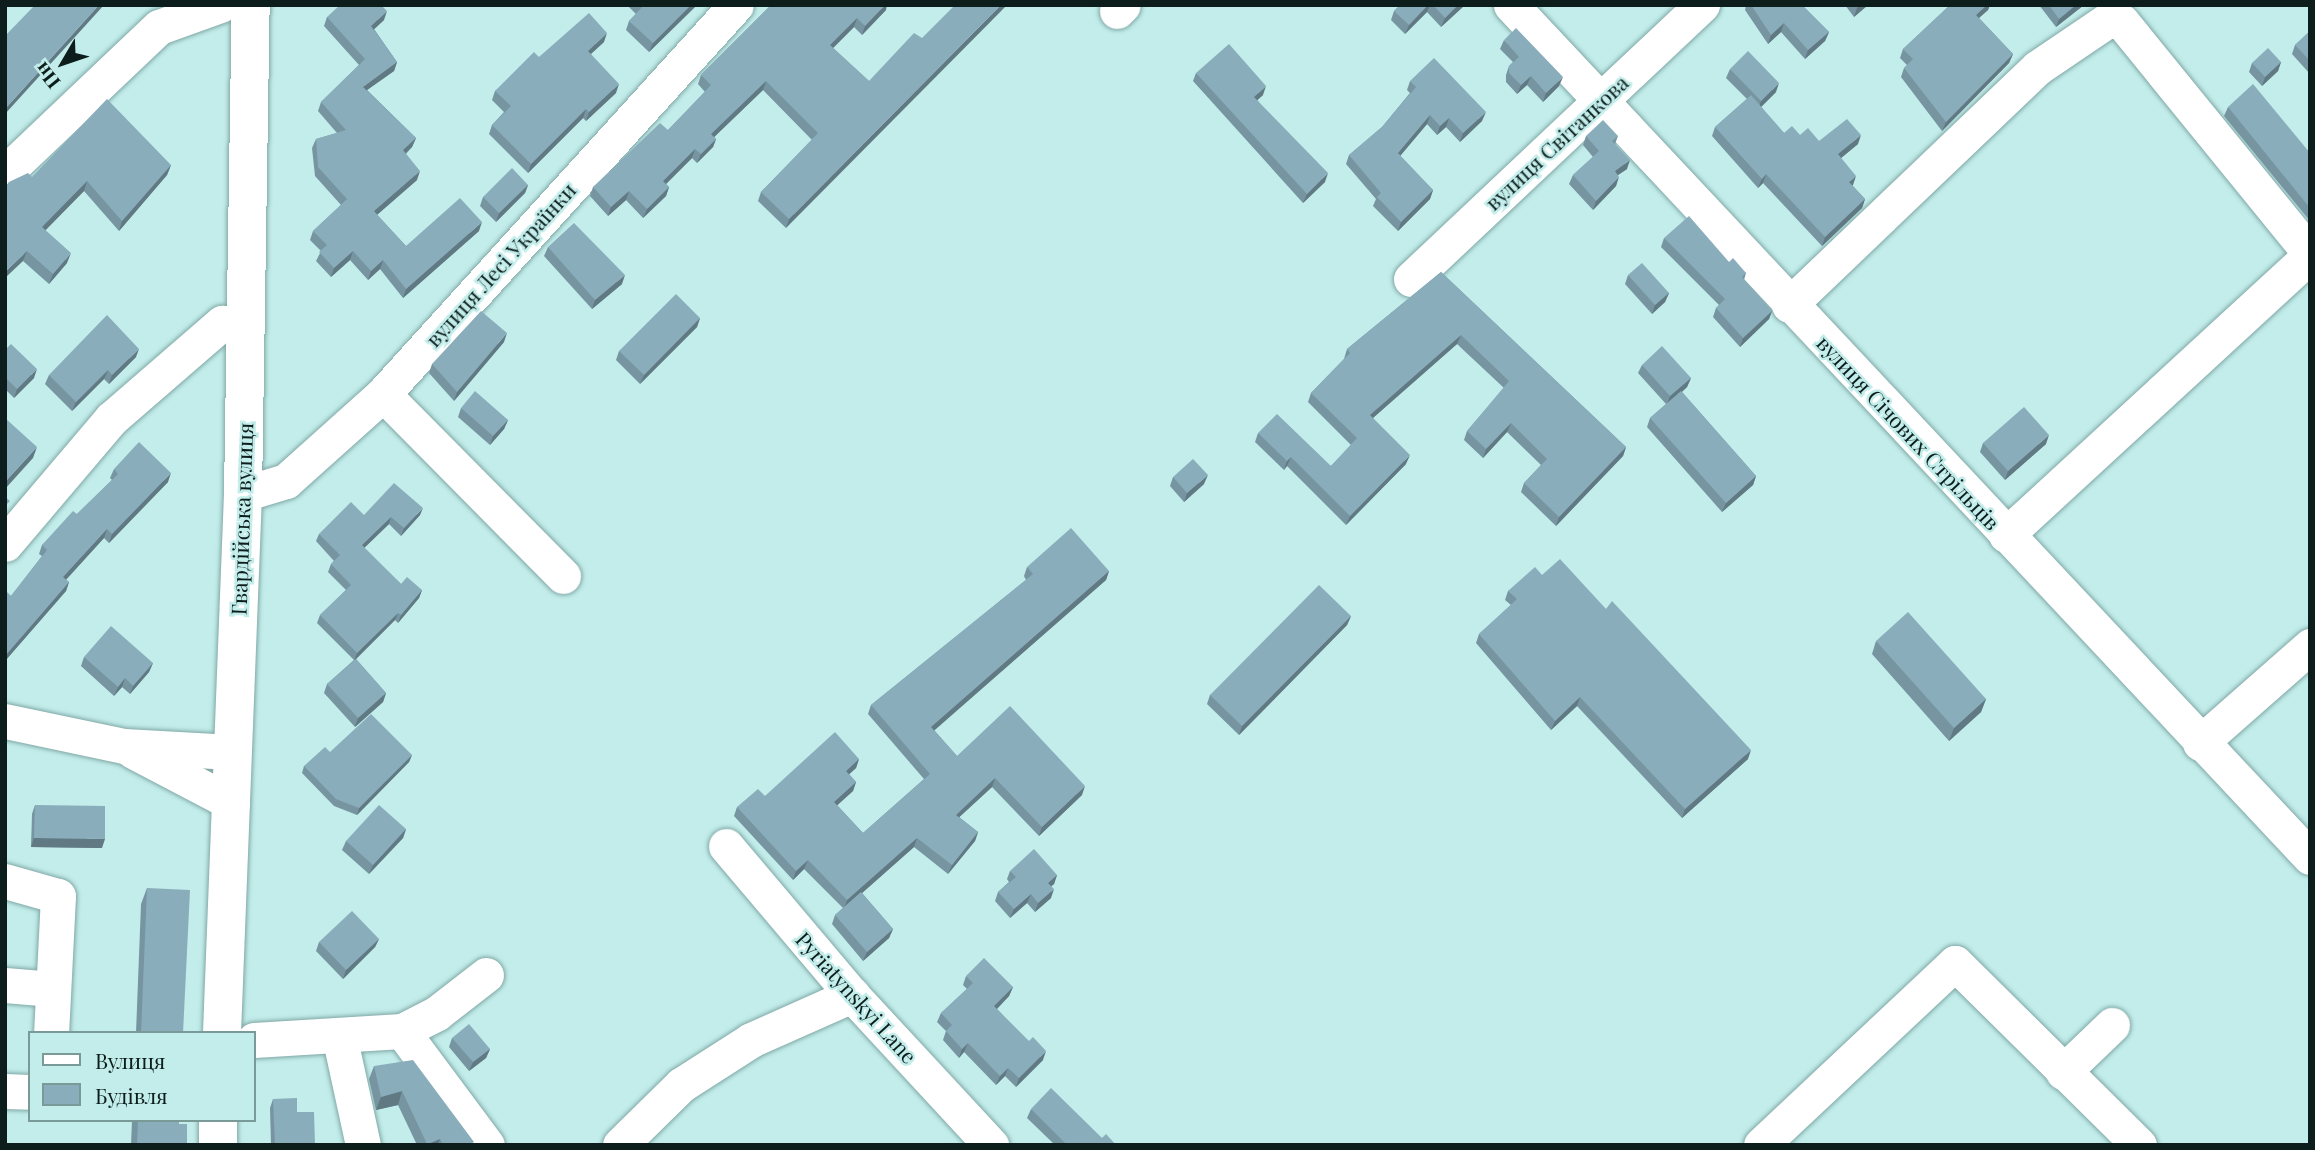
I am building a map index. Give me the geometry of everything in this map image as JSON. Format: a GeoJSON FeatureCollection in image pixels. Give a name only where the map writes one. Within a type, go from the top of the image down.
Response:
{"type":"FeatureCollection","features":[{"type":"Feature","properties":{"kind":"main road","name":"Гвардійська вулиця"},"geometry":{"type":"LineString","coordinates":[[222,1031],[243,494],[251,5]]}},
{"type":"Feature","properties":{"kind":"main road"},"geometry":{"type":"LineString","coordinates":[[217,1122],[218,1145]]}},
{"type":"Feature","properties":{"kind":"street"},"geometry":{"type":"LineString","coordinates":[[5,173],[159,27],[220,5]]}},
{"type":"Feature","properties":{"kind":"street","name":"вулиця Лесі Українки"},"geometry":{"type":"LineString","coordinates":[[243,494],[286,481],[383,394],[736,5]]}},
{"type":"Feature","properties":{"kind":"street","name":"вулиця Січових Стрільців"},"geometry":{"type":"LineString","coordinates":[[1511,5],[1789,305],[2310,857]]}},
{"type":"Feature","properties":{"kind":"street","name":"вулиця Світанкова"},"geometry":{"type":"LineString","coordinates":[[1411,279],[1702,5]]}},
{"type":"Feature","properties":{"kind":"street"},"geometry":{"type":"LineString","coordinates":[[1789,305],[2037,68],[2108,20],[2122,22],[2310,254],[2006,535]]}},
{"type":"Feature","properties":{"kind":"street"},"geometry":{"type":"LineString","coordinates":[[5,544],[111,419],[222,323],[246,324]]}},
{"type":"Feature","properties":{"kind":"street"},"geometry":{"type":"LineString","coordinates":[[383,394],[563,576]]}},
{"type":"Feature","properties":{"kind":"street"},"geometry":{"type":"LineString","coordinates":[[2200,743],[2310,646]]}},
{"type":"Feature","properties":{"kind":"street"},"geometry":{"type":"LineString","coordinates":[[5,721],[124,746],[232,752]]}},
{"type":"Feature","properties":{"kind":"street"},"geometry":{"type":"LineString","coordinates":[[124,746],[232,803]]}},
{"type":"Feature","properties":{"kind":"street","name":"Pyriatynskyi Lane"},"geometry":{"type":"LineString","coordinates":[[726,846],[852,995],[991,1145]]}},
{"type":"Feature","properties":{"kind":"street"},"geometry":{"type":"LineString","coordinates":[[5,881],[58,896],[51,1031]]}},
{"type":"Feature","properties":{"kind":"street"},"geometry":{"type":"LineString","coordinates":[[1761,1145],[1955,962],[2139,1145]]}},
{"type":"Feature","properties":{"kind":"street"},"geometry":{"type":"LineString","coordinates":[[256,1040],[402,1031],[438,1013],[486,975]]}},
{"type":"Feature","properties":{"kind":"street"},"geometry":{"type":"LineString","coordinates":[[5,985],[53,989]]}},
{"type":"Feature","properties":{"kind":"street"},"geometry":{"type":"LineString","coordinates":[[620,1145],[681,1085],[751,1040],[852,995]]}},
{"type":"Feature","properties":{"kind":"street"},"geometry":{"type":"LineString","coordinates":[[2063,1072],[2112,1025]]}},
{"type":"Feature","properties":{"kind":"street"},"geometry":{"type":"LineString","coordinates":[[402,1031],[487,1145]]}},
{"type":"Feature","properties":{"kind":"street"},"geometry":{"type":"LineString","coordinates":[[339,1035],[363,1145]]}},
{"type":"Feature","properties":{"kind":"street"},"geometry":{"type":"LineString","coordinates":[[5,1091],[28,1092]]}},
{"type":"Feature","properties":{"kind":"building"},"geometry":{"type":"Polygon","coordinates":[[[35,5],[99,5],[5,109],[5,36],[35,5]]]}},
{"type":"Feature","properties":{"kind":"building"},"geometry":{"type":"Polygon","coordinates":[[[340,5],[381,5],[387,11],[371,26],[397,62],[363,87],[416,138],[403,150],[420,171],[374,211],[406,246],[460,198],[482,222],[406,289],[383,260],[371,271],[353,251],[334,268],[319,252],[327,245],[313,231],[347,199],[318,167],[316,139],[346,130],[321,102],[365,59],[327,17],[340,5]]]}},
{"type":"Feature","properties":{"kind":"building"},"geometry":{"type":"Polygon","coordinates":[[[639,5],[691,5],[653,43],[629,21],[642,7],[639,5]]]}},
{"type":"Feature","properties":{"kind":"building"},"geometry":{"type":"Polygon","coordinates":[[[771,5],[885,5],[865,26],[857,18],[830,45],[869,81],[914,33],[922,38],[955,5],[1001,5],[789,219],[761,192],[818,133],[766,81],[711,134],[716,139],[701,154],[695,149],[663,181],[669,187],[647,209],[629,191],[611,207],[593,187],[660,123],[668,130],[711,85],[701,75],[771,5]]]}},
{"type":"Feature","properties":{"kind":"building"},"geometry":{"type":"Polygon","coordinates":[[[1400,5],[1428,5],[1409,25],[1394,11],[1400,5]]]}},
{"type":"Feature","properties":{"kind":"building"},"geometry":{"type":"Polygon","coordinates":[[[1433,5],[1458,5],[1445,18],[1433,5]]]}},
{"type":"Feature","properties":{"kind":"building"},"geometry":{"type":"Polygon","coordinates":[[[1751,5],[1802,5],[1829,32],[1808,50],[1784,23],[1771,35],[1751,5]]]}},
{"type":"Feature","properties":{"kind":"building"},"geometry":{"type":"Polygon","coordinates":[[[1950,5],[1987,5],[1976,15],[2013,54],[1946,122],[1904,68],[1913,59],[1903,49],[1950,5]]]}},
{"type":"Feature","properties":{"kind":"building"},"geometry":{"type":"Polygon","coordinates":[[[2049,5],[2076,5],[2059,19],[2049,5]]]}},
{"type":"Feature","properties":{"kind":"building"},"geometry":{"type":"Polygon","coordinates":[[[589,13],[607,33],[588,51],[619,84],[589,112],[586,109],[531,164],[492,125],[511,106],[495,91],[534,52],[539,57],[589,13]]]}},
{"type":"Feature","properties":{"kind":"building"},"geometry":{"type":"Polygon","coordinates":[[[1516,28],[1563,77],[1546,93],[1531,76],[1521,85],[1509,73],[1509,66],[1519,57],[1504,40],[1516,28]]]}},
{"type":"Feature","properties":{"kind":"building"},"geometry":{"type":"Polygon","coordinates":[[[2310,31],[2310,61],[2295,45],[2310,31]]]}},
{"type":"Feature","properties":{"kind":"building"},"geometry":{"type":"Polygon","coordinates":[[[1229,44],[1266,86],[1254,97],[1328,173],[1307,194],[1196,73],[1229,44]]]}},
{"type":"Feature","properties":{"kind":"building"},"geometry":{"type":"Polygon","coordinates":[[[2268,48],[2281,62],[2265,77],[2252,63],[2268,48]]]}},
{"type":"Feature","properties":{"kind":"building"},"geometry":{"type":"Polygon","coordinates":[[[1748,51],[1779,83],[1761,101],[1730,69],[1748,51]]]}},
{"type":"Feature","properties":{"kind":"building"},"geometry":{"type":"Polygon","coordinates":[[[1434,58],[1486,112],[1463,133],[1449,118],[1440,126],[1430,115],[1398,153],[1433,190],[1401,222],[1377,197],[1381,193],[1349,155],[1382,127],[1416,87],[1410,81],[1434,58]]]}},
{"type":"Feature","properties":{"kind":"building"},"geometry":{"type":"Polygon","coordinates":[[[2253,84],[2310,153],[2310,208],[2228,107],[2253,84]]]}},
{"type":"Feature","properties":{"kind":"building"},"geometry":{"type":"Polygon","coordinates":[[[1751,95],[1784,133],[1792,126],[1800,135],[1808,128],[1819,141],[1847,119],[1861,135],[1838,154],[1856,176],[1849,182],[1865,199],[1825,237],[1766,174],[1762,179],[1715,127],[1751,95]]]}},
{"type":"Feature","properties":{"kind":"building"},"geometry":{"type":"Polygon","coordinates":[[[107,99],[171,165],[122,221],[87,181],[42,227],[71,253],[53,274],[27,251],[5,272],[5,187],[9,182],[28,173],[32,177],[107,99]]]}},
{"type":"Feature","properties":{"kind":"building"},"geometry":{"type":"Polygon","coordinates":[[[1603,120],[1618,136],[1612,141],[1630,160],[1615,171],[1619,177],[1596,201],[1573,175],[1599,151],[1586,136],[1603,120]]]}},
{"type":"Feature","properties":{"kind":"building"},"geometry":{"type":"Polygon","coordinates":[[[512,168],[528,185],[499,213],[483,197],[512,168]]]}},
{"type":"Feature","properties":{"kind":"building"},"geometry":{"type":"Polygon","coordinates":[[[1689,216],[1729,262],[1733,258],[1746,273],[1742,277],[1772,311],[1743,338],[1716,308],[1725,299],[1664,238],[1689,216]]]}},
{"type":"Feature","properties":{"kind":"building"},"geometry":{"type":"Polygon","coordinates":[[[574,223],[625,275],[595,300],[548,247],[574,223]]]}},
{"type":"Feature","properties":{"kind":"building"},"geometry":{"type":"Polygon","coordinates":[[[1642,263],[1669,293],[1655,305],[1628,275],[1642,263]]]}},
{"type":"Feature","properties":{"kind":"building"},"geometry":{"type":"Polygon","coordinates":[[[1441,272],[1626,447],[1559,517],[1524,483],[1547,459],[1511,423],[1486,449],[1467,431],[1509,381],[1461,335],[1370,415],[1410,455],[1350,516],[1291,457],[1287,461],[1258,433],[1277,414],[1331,466],[1357,438],[1311,393],[1350,353],[1347,349],[1441,272]]]}},
{"type":"Feature","properties":{"kind":"building"},"geometry":{"type":"Polygon","coordinates":[[[676,294],[700,318],[644,375],[619,351],[676,294]]]}},
{"type":"Feature","properties":{"kind":"building"},"geometry":{"type":"Polygon","coordinates":[[[481,311],[507,333],[457,392],[432,364],[481,311]]]}},
{"type":"Feature","properties":{"kind":"building"},"geometry":{"type":"Polygon","coordinates":[[[107,315],[139,349],[112,375],[108,370],[76,402],[49,375],[107,315]]]}},
{"type":"Feature","properties":{"kind":"building"},"geometry":{"type":"Polygon","coordinates":[[[11,344],[37,369],[17,389],[5,377],[5,350],[11,344]]]}},
{"type":"Feature","properties":{"kind":"building"},"geometry":{"type":"Polygon","coordinates":[[[1662,346],[1691,378],[1670,396],[1642,365],[1662,346]]]}},
{"type":"Feature","properties":{"kind":"building"},"geometry":{"type":"Polygon","coordinates":[[[475,391],[508,420],[493,436],[461,408],[475,391]]]}},
{"type":"Feature","properties":{"kind":"building"},"geometry":{"type":"Polygon","coordinates":[[[1681,391],[1756,476],[1726,503],[1650,418],[1681,391]]]}},
{"type":"Feature","properties":{"kind":"building"},"geometry":{"type":"Polygon","coordinates":[[[2024,407],[2049,435],[2008,471],[1983,443],[2024,407]]]}},
{"type":"Feature","properties":{"kind":"building"},"geometry":{"type":"Polygon","coordinates":[[[5,418],[37,447],[5,482],[5,418]]]}},
{"type":"Feature","properties":{"kind":"building"},"geometry":{"type":"Polygon","coordinates":[[[139,442],[171,473],[112,534],[107,529],[63,577],[69,582],[5,656],[5,594],[7,592],[11,596],[47,550],[42,545],[73,511],[77,514],[118,474],[114,469],[139,442]]]}},
{"type":"Feature","properties":{"kind":"building"},"geometry":{"type":"Polygon","coordinates":[[[1193,459],[1208,475],[1187,493],[1173,477],[1193,459]]]}},
{"type":"Feature","properties":{"kind":"building"},"geometry":{"type":"Polygon","coordinates":[[[394,483],[423,508],[404,528],[391,517],[362,545],[401,584],[407,577],[422,590],[401,615],[398,613],[357,653],[320,615],[351,585],[331,564],[340,555],[319,534],[351,502],[364,515],[394,483]]]}},
{"type":"Feature","properties":{"kind":"building"},"geometry":{"type":"Polygon","coordinates":[[[1071,528],[1109,571],[931,727],[957,756],[1010,706],[1085,786],[1042,827],[995,778],[956,815],[978,832],[952,865],[917,838],[847,900],[808,860],[796,871],[737,807],[758,789],[765,796],[835,732],[859,759],[846,771],[856,782],[834,802],[863,833],[930,774],[871,705],[1033,574],[1027,567],[1071,528]]]}},
{"type":"Feature","properties":{"kind":"building"},"geometry":{"type":"Polygon","coordinates":[[[1560,559],[1606,609],[1612,601],[1751,750],[1685,809],[1580,697],[1555,721],[1479,634],[1517,599],[1508,591],[1535,567],[1542,575],[1560,559]]]}},
{"type":"Feature","properties":{"kind":"building"},"geometry":{"type":"Polygon","coordinates":[[[1319,585],[1351,616],[1242,726],[1210,695],[1319,585]]]}},
{"type":"Feature","properties":{"kind":"building"},"geometry":{"type":"Polygon","coordinates":[[[1908,612],[1986,699],[1954,728],[1876,641],[1908,612]]]}},
{"type":"Feature","properties":{"kind":"building"},"geometry":{"type":"Polygon","coordinates":[[[111,626],[153,663],[133,686],[125,678],[118,687],[84,657],[111,626]]]}},
{"type":"Feature","properties":{"kind":"building"},"geometry":{"type":"Polygon","coordinates":[[[356,659],[386,693],[358,718],[327,684],[356,659]]]}},
{"type":"Feature","properties":{"kind":"building"},"geometry":{"type":"Polygon","coordinates":[[[371,714],[412,755],[359,808],[336,799],[304,766],[325,747],[330,752],[371,714]]]}},
{"type":"Feature","properties":{"kind":"building"},"geometry":{"type":"Polygon","coordinates":[[[35,805],[105,806],[105,839],[34,838],[35,805]]]}},
{"type":"Feature","properties":{"kind":"building"},"geometry":{"type":"Polygon","coordinates":[[[379,805],[406,829],[373,865],[346,841],[379,805]]]}},
{"type":"Feature","properties":{"kind":"building"},"geometry":{"type":"Polygon","coordinates":[[[1034,849],[1057,875],[1048,883],[1054,889],[1038,903],[1031,894],[1014,909],[998,892],[1016,877],[1010,871],[1034,849]]]}},
{"type":"Feature","properties":{"kind":"building"},"geometry":{"type":"Polygon","coordinates":[[[147,888],[190,890],[183,1031],[141,1031],[147,888]]]}},
{"type":"Feature","properties":{"kind":"building"},"geometry":{"type":"Polygon","coordinates":[[[861,892],[893,929],[867,952],[835,915],[861,892]]]}},
{"type":"Feature","properties":{"kind":"building"},"geometry":{"type":"Polygon","coordinates":[[[352,911],[379,939],[346,970],[319,942],[352,911]]]}},
{"type":"Feature","properties":{"kind":"building"},"geometry":{"type":"Polygon","coordinates":[[[984,958],[1013,987],[994,1006],[1029,1041],[1033,1037],[1046,1051],[1019,1078],[1008,1068],[1000,1076],[968,1043],[962,1049],[946,1031],[952,1025],[941,1013],[973,983],[966,976],[984,958]]]}},
{"type":"Feature","properties":{"kind":"building"},"geometry":{"type":"Polygon","coordinates":[[[469,1024],[490,1049],[473,1062],[452,1038],[469,1024]]]}},
{"type":"Feature","properties":{"kind":"building"},"geometry":{"type":"Polygon","coordinates":[[[413,1060],[474,1142],[469,1145],[443,1145],[440,1139],[427,1144],[402,1091],[381,1097],[374,1066],[413,1060]]]}},
{"type":"Feature","properties":{"kind":"building"},"geometry":{"type":"Polygon","coordinates":[[[1051,1088],[1102,1138],[1106,1134],[1116,1145],[1067,1145],[1031,1109],[1051,1088]]]}},
{"type":"Feature","properties":{"kind":"building"},"geometry":{"type":"Polygon","coordinates":[[[297,1098],[297,1112],[314,1112],[315,1145],[275,1145],[273,1099],[297,1098]]]}},
{"type":"Feature","properties":{"kind":"building"},"geometry":{"type":"Polygon","coordinates":[[[138,1122],[187,1124],[187,1145],[137,1145],[138,1122]]]}}]}
